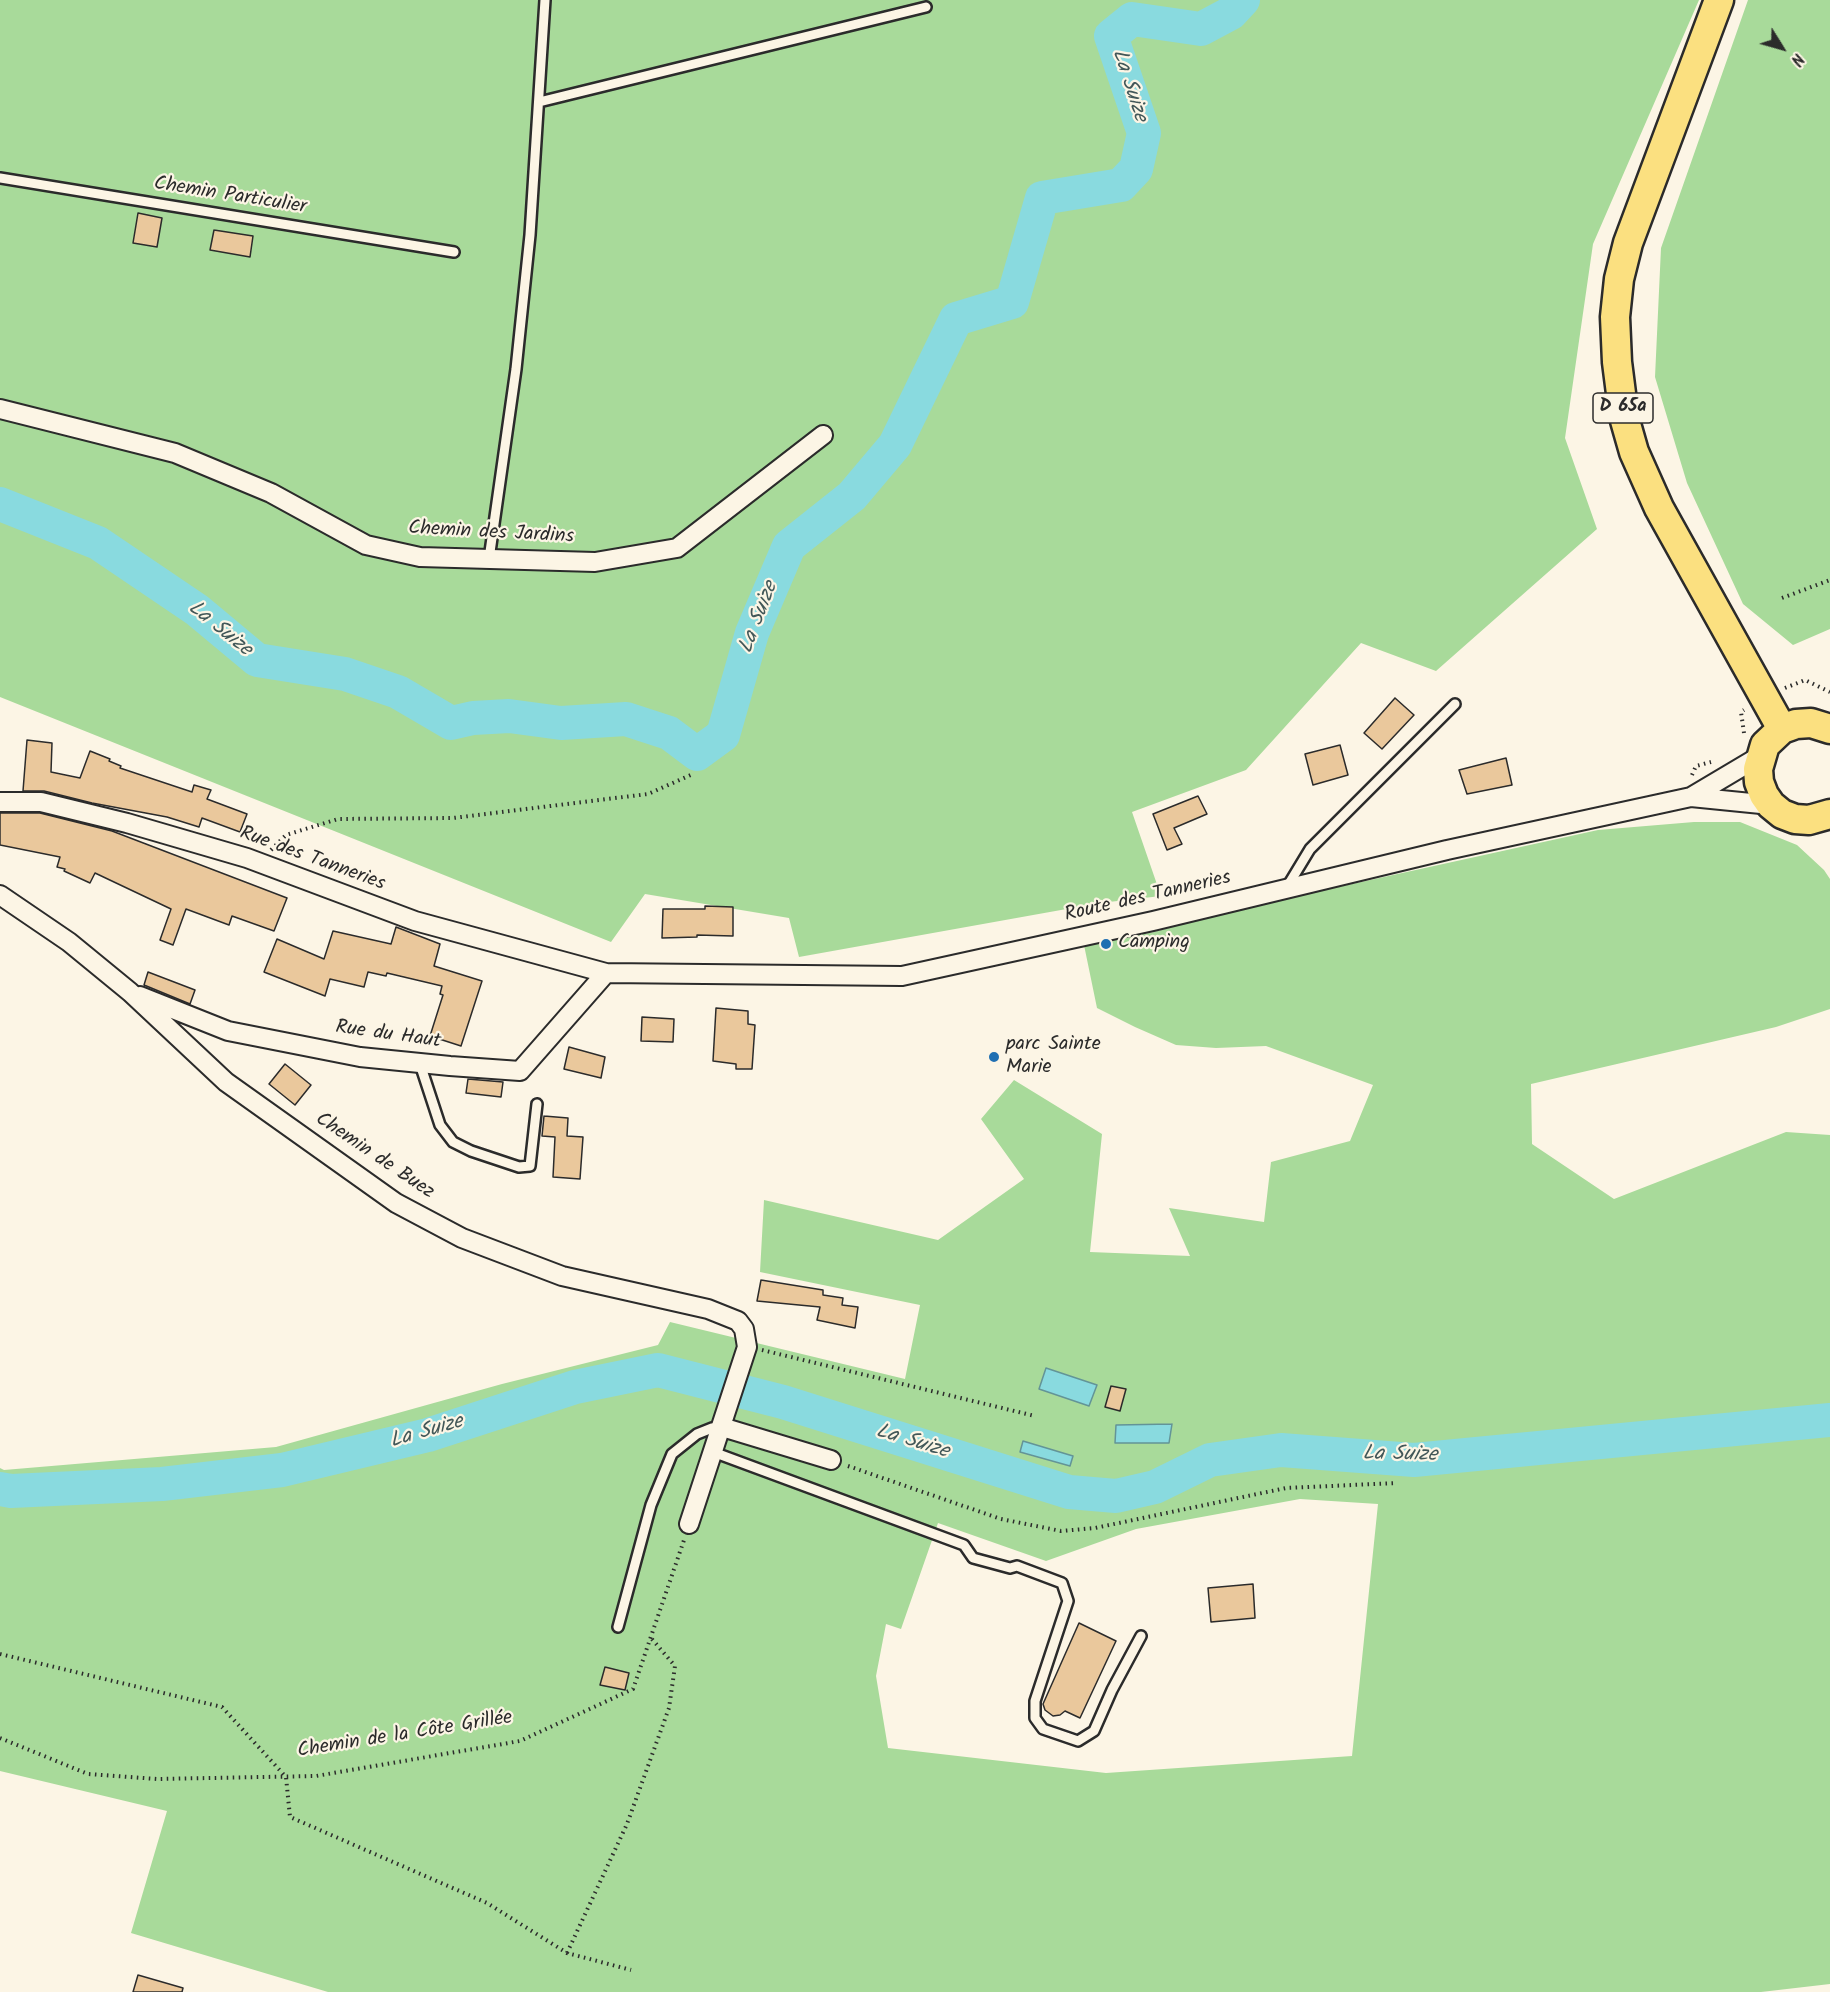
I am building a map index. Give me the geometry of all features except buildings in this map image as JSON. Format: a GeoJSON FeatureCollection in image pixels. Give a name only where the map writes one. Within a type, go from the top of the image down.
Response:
{"type":"FeatureCollection","features":[{"type":"Feature","properties":{"kind":"main road","name":"D 65a"},"geometry":{"type":"LineString","coordinates":[[1719,0],[1628,243],[1618,288],[1615,317],[1617,362],[1624,417],[1634,452],[1659,508],[1782,729]]}},
{"type":"Feature","properties":{"kind":"main road"},"geometry":{"type":"LineString","coordinates":[[1830,729],[1811,723],[1796,724],[1782,729],[1765,745],[1758,769],[1759,782],[1764,795],[1782,814],[1796,819],[1809,820],[1830,814]]}},
{"type":"Feature","properties":{"kind":"street","name":"Chemin des Jardins"},"geometry":{"type":"LineString","coordinates":[[0,409],[175,453],[271,493],[366,545],[420,557],[596,562],[677,548],[823,435]]}},
{"type":"Feature","properties":{"kind":"street","name":"Route des Tanneries"},"geometry":{"type":"LineString","coordinates":[[606,973],[903,976],[1153,921],[1447,850],[1691,796],[1760,756]]}},
{"type":"Feature","properties":{"kind":"street","name":"Route des Tanneries"},"geometry":{"type":"LineString","coordinates":[[1691,796],[1771,805]]}},
{"type":"Feature","properties":{"kind":"street","name":"Rue des Tanneries"},"geometry":{"type":"LineString","coordinates":[[0,802],[41,802],[127,823],[258,862],[415,921],[606,973]]}},
{"type":"Feature","properties":{"kind":"street","name":"Chemin de Buez"},"geometry":{"type":"LineString","coordinates":[[0,895],[69,942],[130,992],[226,1082],[396,1203],[462,1238],[562,1276],[708,1310],[738,1322],[744,1329],[747,1347]]}},
{"type":"Feature","properties":{"kind":"street","name":"Rue du Haut"},"geometry":{"type":"LineString","coordinates":[[130,992],[228,1031],[360,1057],[520,1071],[606,973]]}},
{"type":"Feature","properties":{"kind":"street"},"geometry":{"type":"LineString","coordinates":[[690,1524],[747,1347]]}},
{"type":"Feature","properties":{"kind":"street"},"geometry":{"type":"LineString","coordinates":[[722,1427],[831,1460]]}},
{"type":"Feature","properties":{"kind":"lane"},"geometry":{"type":"LineString","coordinates":[[489,559],[517,358],[530,235],[545,0]]}},
{"type":"Feature","properties":{"kind":"lane"},"geometry":{"type":"LineString","coordinates":[[539,102],[926,7]]}},
{"type":"Feature","properties":{"kind":"lane","name":"Chemin Particulier"},"geometry":{"type":"LineString","coordinates":[[0,178],[454,252]]}},
{"type":"Feature","properties":{"kind":"lane"},"geometry":{"type":"LineString","coordinates":[[1286,889],[1310,849],[1455,704]]}},
{"type":"Feature","properties":{"kind":"lane"},"geometry":{"type":"LineString","coordinates":[[420,1064],[440,1125],[453,1142],[471,1151],[519,1167],[530,1166],[537,1104]]}},
{"type":"Feature","properties":{"kind":"lane"},"geometry":{"type":"LineString","coordinates":[[618,1627],[651,1505],[672,1454],[696,1434],[722,1427]]}},
{"type":"Feature","properties":{"kind":"lane"},"geometry":{"type":"LineString","coordinates":[[713,1452],[964,1545],[973,1558],[1010,1568],[1017,1566],[1062,1583],[1068,1601],[1035,1701],[1035,1718],[1043,1729],[1078,1741],[1094,1731],[1112,1690],[1141,1636]]}},
{"type":"Feature","properties":{"kind":"path"},"geometry":{"type":"LineString","coordinates":[[1782,598],[1830,580]]}},
{"type":"Feature","properties":{"kind":"path"},"geometry":{"type":"LineString","coordinates":[[258,862],[286,836],[338,819],[453,818],[648,794],[693,774]]}},
{"type":"Feature","properties":{"kind":"path"},"geometry":{"type":"LineString","coordinates":[[747,1347],[1035,1416]]}},
{"type":"Feature","properties":{"kind":"path"},"geometry":{"type":"LineString","coordinates":[[831,1460],[1001,1519],[1061,1531],[1095,1528],[1286,1488],[1397,1483]]}},
{"type":"Feature","properties":{"kind":"path"},"geometry":{"type":"LineString","coordinates":[[567,1953],[627,1824],[669,1708],[675,1666],[651,1638],[690,1524]]}},
{"type":"Feature","properties":{"kind":"path","name":"Chemin de la Côte Grillée"},"geometry":{"type":"LineString","coordinates":[[0,1738],[88,1774],[157,1779],[316,1776],[520,1741],[633,1689],[651,1638]]}},
{"type":"Feature","properties":{"kind":"path"},"geometry":{"type":"LineString","coordinates":[[0,1654],[222,1707],[286,1777],[290,1817],[487,1903],[567,1953],[631,1970]]}},
{"type":"Feature","properties":{"kind":"green space"},"geometry":{"type":"Polygon","coordinates":[[[0,0],[1699,0],[1593,244],[1565,438],[1597,529],[1436,671],[1361,643],[1246,770],[1132,812],[1161,896],[1100,903],[799,957],[789,918],[645,894],[611,942],[0,697],[0,0]]]}},
{"type":"Feature","properties":{"kind":"green space"},"geometry":{"type":"Polygon","coordinates":[[[1748,0],[1830,0],[1830,629],[1793,645],[1743,604],[1687,483],[1655,377],[1661,248],[1748,0]]]}},
{"type":"Feature","properties":{"kind":"green space"},"geometry":{"type":"Polygon","coordinates":[[[1694,822],[1740,822],[1797,845],[1824,870],[1830,879],[1830,1009],[1776,1027],[1531,1084],[1532,1144],[1614,1199],[1786,1132],[1830,1135],[1830,1984],[1761,1992],[328,1992],[131,1933],[167,1811],[0,1771],[0,1468],[4,1470],[276,1447],[502,1384],[658,1345],[670,1322],[905,1379],[920,1305],[760,1272],[764,1200],[938,1240],[1024,1179],[981,1119],[1014,1080],[1102,1134],[1090,1252],[1190,1256],[1169,1208],[1264,1222],[1271,1162],[1350,1141],[1373,1085],[1266,1046],[1216,1048],[1176,1045],[1135,1027],[1097,1008],[1084,945],[1154,932],[1229,911],[1598,830],[1694,822]],[[1300,1499],[1136,1529],[1046,1561],[938,1523],[901,1629],[886,1624],[876,1676],[888,1748],[1106,1773],[1352,1756],[1378,1504],[1300,1499]]]}},
{"type":"Feature","properties":{"kind":"water"},"geometry":{"type":"Polygon","coordinates":[[[1046,1368],[1097,1385],[1089,1406],[1039,1389],[1046,1368]]]}},
{"type":"Feature","properties":{"kind":"water"},"geometry":{"type":"Polygon","coordinates":[[[1172,1424],[1169,1443],[1115,1443],[1116,1425],[1172,1424]]]}},
{"type":"Feature","properties":{"kind":"water"},"geometry":{"type":"Polygon","coordinates":[[[1023,1441],[1073,1456],[1070,1466],[1020,1452],[1023,1441]]]}},
{"type":"Feature","properties":{"kind":"waterway","name":"La Suize"},"geometry":{"type":"LineString","coordinates":[[0,504],[98,543],[197,610],[257,660],[345,674],[398,692],[451,723],[473,718],[509,716],[561,723],[626,719],[669,733],[697,754],[723,735],[752,633],[789,546],[852,496],[895,445],[956,319],[1012,302],[1042,198],[1121,185],[1136,169],[1144,133],[1111,36],[1132,19],[1201,29],[1231,13],[1243,0]]}},
{"type":"Feature","properties":{"kind":"waterway","name":"La Suize"},"geometry":{"type":"LineString","coordinates":[[0,1489],[11,1491],[162,1484],[282,1470],[428,1435],[575,1387],[658,1370],[783,1402],[1069,1492],[1116,1496],[1155,1487],[1210,1460],[1281,1450],[1414,1460],[1830,1420]]}},
{"type":"Feature","properties":{"kind":"place","name":"Camping"},"geometry":{"type":"Point","coordinates":[1106,944]}},
{"type":"Feature","properties":{"kind":"place","name":"parc Sainte Marie"},"geometry":{"type":"Point","coordinates":[994,1057]}}]}
